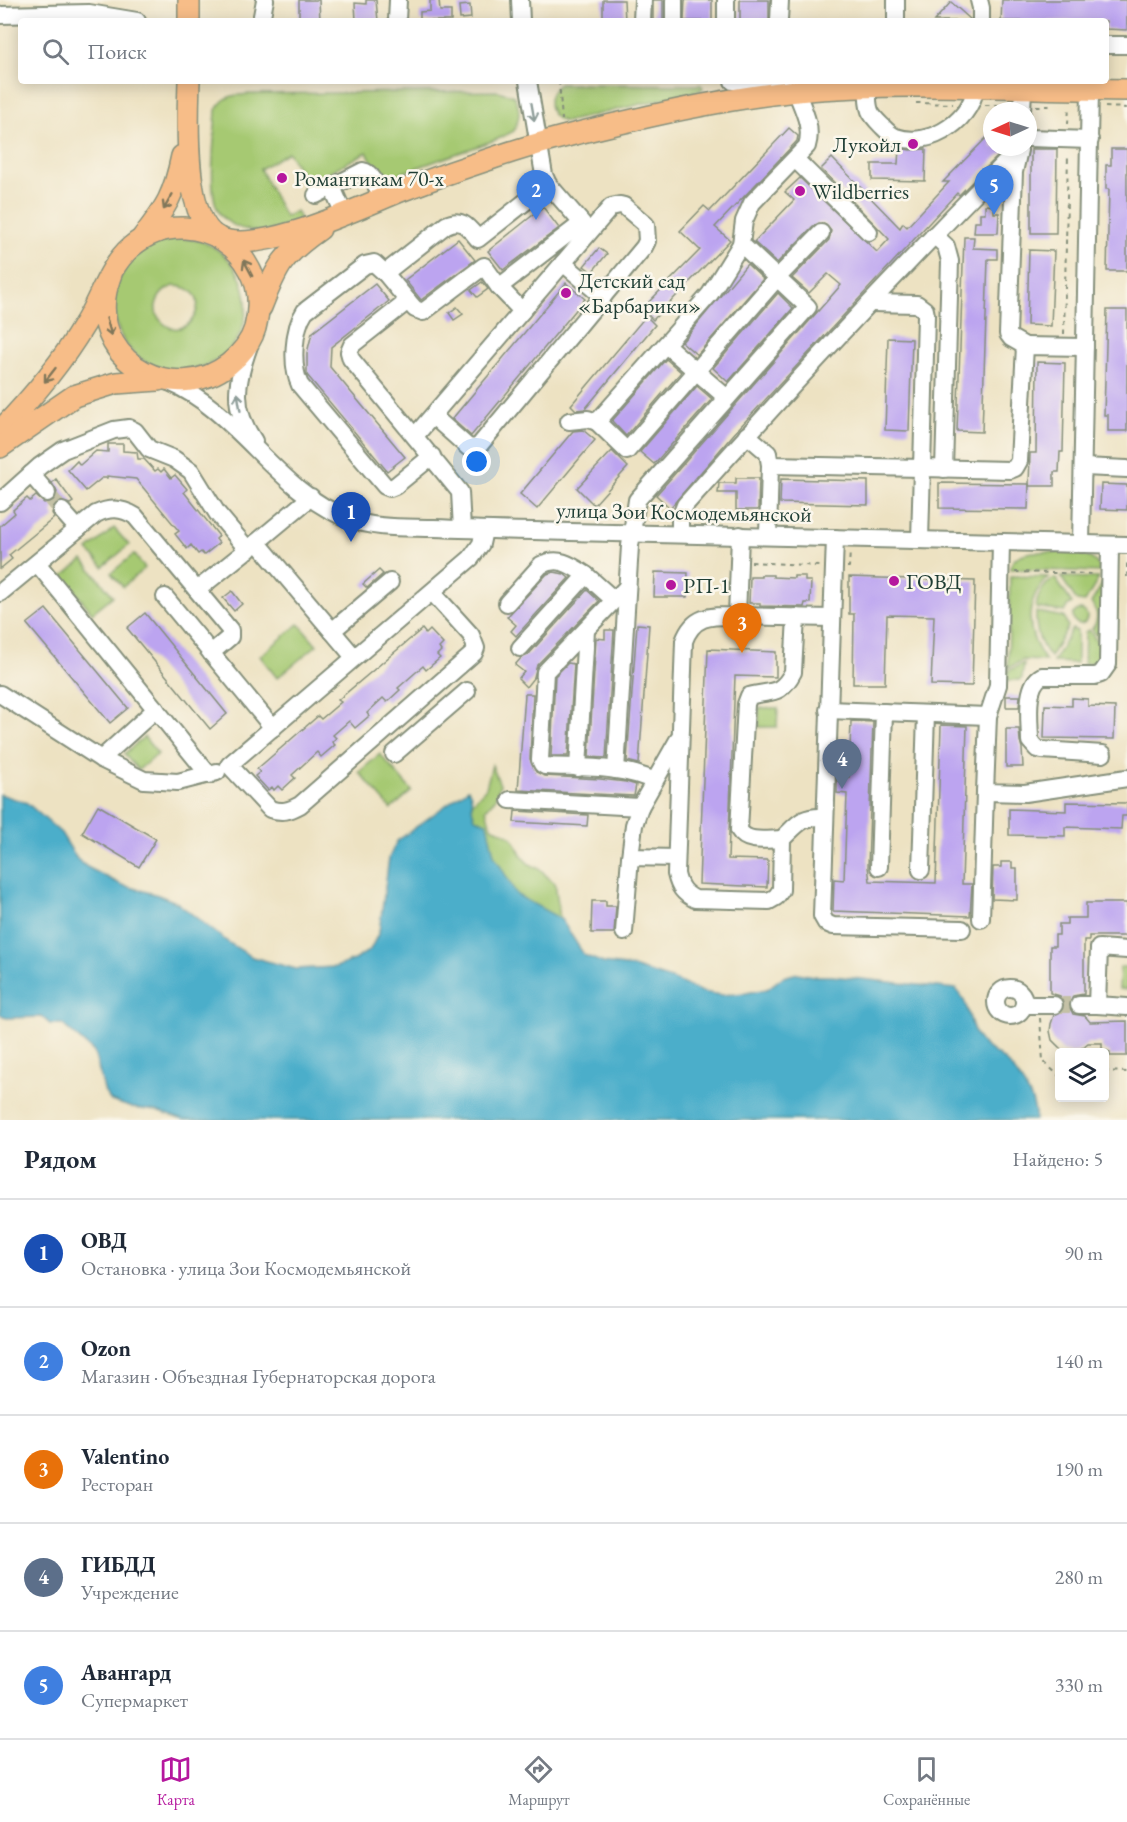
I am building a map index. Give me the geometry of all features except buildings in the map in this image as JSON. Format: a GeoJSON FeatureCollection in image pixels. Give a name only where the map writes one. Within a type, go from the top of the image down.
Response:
{"type":"FeatureCollection","features":[{"type":"Feature","properties":{"kind":"main road"},"geometry":{"type":"LineString","coordinates":[[189,0],[189,18]]}},
{"type":"Feature","properties":{"kind":"main road"},"geometry":{"type":"LineString","coordinates":[[189,84],[188,126],[191,177],[197,205],[207,224],[219,238],[247,241],[274,238],[341,216],[425,181],[539,143],[785,85],[858,88],[913,95],[975,91],[1022,102],[1090,98],[1127,90]]}},
{"type":"Feature","properties":{"kind":"main road"},"geometry":{"type":"LineString","coordinates":[[142,239],[174,192],[188,126]]}},
{"type":"Feature","properties":{"kind":"main road"},"geometry":{"type":"LineString","coordinates":[[0,447],[61,404],[87,391],[116,383],[163,380],[185,382],[210,376],[234,360],[246,347],[269,285],[282,260],[305,240],[341,216]]}},
{"type":"Feature","properties":{"kind":"main road"},"geometry":{"type":"LineString","coordinates":[[0,431],[62,358],[86,322],[112,271],[130,248],[152,234],[174,228],[198,229],[219,238],[232,247],[251,271],[259,301],[256,325]]}},
{"type":"Feature","properties":{"kind":"main road"},"geometry":{"type":"LineString","coordinates":[[112,271],[104,298],[111,336],[125,358],[134,366],[163,380]]}},
{"type":"Feature","properties":{"kind":"street"},"geometry":{"type":"LineString","coordinates":[[262,18],[265,0]]}},
{"type":"Feature","properties":{"kind":"street"},"geometry":{"type":"LineString","coordinates":[[397,18],[398,0]]}},
{"type":"Feature","properties":{"kind":"street"},"geometry":{"type":"LineString","coordinates":[[520,0],[521,18]]}},
{"type":"Feature","properties":{"kind":"street"},"geometry":{"type":"LineString","coordinates":[[642,18],[644,0]]}},
{"type":"Feature","properties":{"kind":"street"},"geometry":{"type":"LineString","coordinates":[[674,0],[674,18]]}},
{"type":"Feature","properties":{"kind":"street"},"geometry":{"type":"LineString","coordinates":[[726,0],[726,18]]}},
{"type":"Feature","properties":{"kind":"street"},"geometry":{"type":"LineString","coordinates":[[779,18],[780,0]]}},
{"type":"Feature","properties":{"kind":"street"},"geometry":{"type":"LineString","coordinates":[[896,0],[896,18]]}},
{"type":"Feature","properties":{"kind":"street"},"geometry":{"type":"LineString","coordinates":[[979,0],[981,18]]}},
{"type":"Feature","properties":{"kind":"street"},"geometry":{"type":"LineString","coordinates":[[0,15],[89,14],[116,18]]}},
{"type":"Feature","properties":{"kind":"street"},"geometry":{"type":"LineString","coordinates":[[1109,45],[1127,45]]}},
{"type":"Feature","properties":{"kind":"street"},"geometry":{"type":"LineString","coordinates":[[529,84],[541,165],[548,184],[586,228]]}},
{"type":"Feature","properties":{"kind":"street"},"geometry":{"type":"LineString","coordinates":[[597,422],[710,294],[741,244],[744,221],[752,203],[807,146],[810,139],[806,116],[785,85]]}},
{"type":"Feature","properties":{"kind":"street"},"geometry":{"type":"LineString","coordinates":[[858,88],[872,114],[890,134],[902,138],[921,139],[939,133],[959,120],[975,91]]}},
{"type":"Feature","properties":{"kind":"street"},"geometry":{"type":"LineString","coordinates":[[1081,544],[1090,98]]}},
{"type":"Feature","properties":{"kind":"street"},"geometry":{"type":"LineString","coordinates":[[1037,138],[1090,140]]}},
{"type":"Feature","properties":{"kind":"street"},"geometry":{"type":"LineString","coordinates":[[680,534],[680,518],[685,505],[747,435],[934,235],[1013,156]]}},
{"type":"Feature","properties":{"kind":"street"},"geometry":{"type":"LineString","coordinates":[[1018,156],[1014,172],[1008,334],[1025,346],[1085,347]]}},
{"type":"Feature","properties":{"kind":"street"},"geometry":{"type":"LineString","coordinates":[[795,159],[869,232]]}},
{"type":"Feature","properties":{"kind":"street"},"geometry":{"type":"LineString","coordinates":[[316,195],[363,171],[372,176],[381,198]]}},
{"type":"Feature","properties":{"kind":"street"},"geometry":{"type":"LineString","coordinates":[[478,239],[548,184]]}},
{"type":"Feature","properties":{"kind":"street"},"geometry":{"type":"LineString","coordinates":[[332,187],[341,216]]}},
{"type":"Feature","properties":{"kind":"street"},"geometry":{"type":"LineString","coordinates":[[433,416],[469,448],[478,447],[644,248],[648,231],[642,220],[620,205],[611,207],[586,228],[499,287]]}},
{"type":"Feature","properties":{"kind":"street"},"geometry":{"type":"LineString","coordinates":[[385,273],[446,225],[458,221],[465,224],[478,239],[484,266],[499,287],[522,311]]}},
{"type":"Feature","properties":{"kind":"street"},"geometry":{"type":"LineString","coordinates":[[415,436],[563,263],[586,228]]}},
{"type":"Feature","properties":{"kind":"street"},"geometry":{"type":"LineString","coordinates":[[569,421],[588,419],[597,422],[627,451],[777,278],[820,233]]}},
{"type":"Feature","properties":{"kind":"street"},"geometry":{"type":"LineString","coordinates":[[934,235],[946,246],[950,261],[944,469]]}},
{"type":"Feature","properties":{"kind":"street"},"geometry":{"type":"LineString","coordinates":[[616,770],[631,533],[637,500],[808,307],[741,244]]}},
{"type":"Feature","properties":{"kind":"street"},"geometry":{"type":"LineString","coordinates":[[432,456],[395,486],[390,488],[385,486],[300,385],[295,371],[297,328],[305,311],[365,265],[374,263],[415,309],[423,312],[484,266]]}},
{"type":"Feature","properties":{"kind":"street"},"geometry":{"type":"LineString","coordinates":[[563,263],[603,297]]}},
{"type":"Feature","properties":{"kind":"street"},"geometry":{"type":"LineString","coordinates":[[408,302],[352,345],[349,352],[351,359],[460,492],[462,529]]}},
{"type":"Feature","properties":{"kind":"street"},"geometry":{"type":"LineString","coordinates":[[871,303],[917,304],[925,310],[920,540]]}},
{"type":"Feature","properties":{"kind":"street"},"geometry":{"type":"LineString","coordinates":[[256,325],[240,369],[237,403],[250,435],[262,454]]}},
{"type":"Feature","properties":{"kind":"street"},"geometry":{"type":"LineString","coordinates":[[666,345],[727,398]]}},
{"type":"Feature","properties":{"kind":"street"},"geometry":{"type":"LineString","coordinates":[[770,465],[1010,470],[1020,461],[1025,346]]}},
{"type":"Feature","properties":{"kind":"street"},"geometry":{"type":"LineString","coordinates":[[163,380],[200,399],[262,454]]}},
{"type":"Feature","properties":{"kind":"street"},"geometry":{"type":"LineString","coordinates":[[0,502],[52,456],[114,430],[129,428],[135,431],[149,449],[174,459],[191,471],[217,513],[253,546],[354,657]]}},
{"type":"Feature","properties":{"kind":"street"},"geometry":{"type":"LineString","coordinates":[[747,435],[764,448],[770,458],[768,536]]}},
{"type":"Feature","properties":{"kind":"street","name":"улица Зои Космодемьянской"},"geometry":{"type":"LineString","coordinates":[[262,454],[283,475],[336,513],[362,523],[388,526],[920,540],[1001,550],[1081,544],[1127,545]]}},
{"type":"Feature","properties":{"kind":"street"},"geometry":{"type":"LineString","coordinates":[[1084,466],[1127,469]]}},
{"type":"Feature","properties":{"kind":"street"},"geometry":{"type":"LineString","coordinates":[[32,474],[47,493]]}},
{"type":"Feature","properties":{"kind":"street"},"geometry":{"type":"LineString","coordinates":[[197,590],[311,497]]}},
{"type":"Feature","properties":{"kind":"street"},"geometry":{"type":"LineString","coordinates":[[0,593],[96,514],[103,511],[125,510],[135,516],[230,630],[230,637],[211,653]]}},
{"type":"Feature","properties":{"kind":"street"},"geometry":{"type":"LineString","coordinates":[[62,511],[78,529]]}},
{"type":"Feature","properties":{"kind":"street"},"geometry":{"type":"LineString","coordinates":[[0,694],[101,759],[144,780],[178,782],[209,775],[229,765],[273,729],[471,558],[482,543],[484,530]]}},
{"type":"Feature","properties":{"kind":"street"},"geometry":{"type":"LineString","coordinates":[[737,616],[740,535]]}},
{"type":"Feature","properties":{"kind":"street"},"geometry":{"type":"LineString","coordinates":[[835,538],[822,916],[826,923],[833,926],[962,929]]}},
{"type":"Feature","properties":{"kind":"street"},"geometry":{"type":"LineString","coordinates":[[1103,754],[1042,750],[1032,746],[1030,741],[1030,690],[1036,679],[1042,676],[1095,676],[1105,670],[1108,664],[1110,545]]}},
{"type":"Feature","properties":{"kind":"street"},"geometry":{"type":"LineString","coordinates":[[981,919],[988,716],[998,685],[1001,550]]}},
{"type":"Feature","properties":{"kind":"street"},"geometry":{"type":"LineString","coordinates":[[507,603],[541,565],[561,561],[586,575],[613,599]]}},
{"type":"Feature","properties":{"kind":"street"},"geometry":{"type":"LineString","coordinates":[[37,563],[209,775]]}},
{"type":"Feature","properties":{"kind":"street"},"geometry":{"type":"LineString","coordinates":[[520,648],[586,575]]}},
{"type":"Feature","properties":{"kind":"street"},"geometry":{"type":"LineString","coordinates":[[332,631],[390,582]]}},
{"type":"Feature","properties":{"kind":"street"},"geometry":{"type":"LineString","coordinates":[[627,587],[545,672],[540,760],[545,766],[616,770],[639,774],[654,782]]}},
{"type":"Feature","properties":{"kind":"street"},"geometry":{"type":"LineString","coordinates":[[229,765],[270,809],[287,812],[300,805],[474,653],[476,648],[471,635],[432,592]]}},
{"type":"Feature","properties":{"kind":"street"},"geometry":{"type":"LineString","coordinates":[[165,597],[273,729]]}},
{"type":"Feature","properties":{"kind":"street"},"geometry":{"type":"LineString","coordinates":[[782,839],[781,890],[769,901],[695,899],[679,887],[676,858],[684,641],[688,630],[698,620],[707,617],[832,618]]}},
{"type":"Feature","properties":{"kind":"street"},"geometry":{"type":"LineString","coordinates":[[796,617],[793,672],[789,680],[774,692],[749,696],[746,704],[740,830],[743,836],[750,839],[782,839],[802,820],[810,816],[825,817]]}},
{"type":"Feature","properties":{"kind":"street"},"geometry":{"type":"LineString","coordinates":[[578,768],[586,630]]}},
{"type":"Feature","properties":{"kind":"street"},"geometry":{"type":"LineString","coordinates":[[394,754],[467,691]]}},
{"type":"Feature","properties":{"kind":"street"},"geometry":{"type":"LineString","coordinates":[[101,759],[156,709]]}},
{"type":"Feature","properties":{"kind":"street"},"geometry":{"type":"LineString","coordinates":[[828,710],[988,716]]}},
{"type":"Feature","properties":{"kind":"street"},"geometry":{"type":"LineString","coordinates":[[879,867],[884,712]]}},
{"type":"Feature","properties":{"kind":"street"},"geometry":{"type":"LineString","coordinates":[[921,870],[926,714]]}},
{"type":"Feature","properties":{"kind":"street"},"geometry":{"type":"LineString","coordinates":[[624,932],[634,825],[640,807],[680,738]]}},
{"type":"Feature","properties":{"kind":"street"},"geometry":{"type":"LineString","coordinates":[[986,792],[1025,793],[1127,778]]}},
{"type":"Feature","properties":{"kind":"street"},"geometry":{"type":"LineString","coordinates":[[510,800],[640,807]]}},
{"type":"Feature","properties":{"kind":"street"},"geometry":{"type":"LineString","coordinates":[[630,857],[676,858]]}},
{"type":"Feature","properties":{"kind":"street"},"geometry":{"type":"LineString","coordinates":[[1097,1005],[1099,948],[1127,950]]}},
{"type":"Feature","properties":{"kind":"street"},"geometry":{"type":"LineString","coordinates":[[1079,1005],[1127,1007]]}},
{"type":"Feature","properties":{"kind":"path"},"geometry":{"type":"LineString","coordinates":[[559,84],[563,137]]}},
{"type":"Feature","properties":{"kind":"path"},"geometry":{"type":"LineString","coordinates":[[913,95],[975,91],[1022,102]]}},
{"type":"Feature","properties":{"kind":"path"},"geometry":{"type":"LineString","coordinates":[[1064,347],[1069,106],[1090,98],[1127,108]]}},
{"type":"Feature","properties":{"kind":"path"},"geometry":{"type":"LineString","coordinates":[[1037,104],[1057,106]]}},
{"type":"Feature","properties":{"kind":"path"},"geometry":{"type":"LineString","coordinates":[[849,567],[850,546]]}},
{"type":"Feature","properties":{"kind":"path"},"geometry":{"type":"LineString","coordinates":[[1001,550],[1009,562],[1009,572],[1099,574],[1109,577],[1127,577],[1127,558]]}},
{"type":"Feature","properties":{"kind":"path"},"geometry":{"type":"LineString","coordinates":[[1039,1005],[1043,1061],[1055,1073]]}},
{"type":"Feature","properties":{"kind":"path"},"geometry":{"type":"LineString","coordinates":[[1109,1071],[1127,1072]]}},
{"type":"Feature","properties":{"kind":"green space"},"geometry":{"type":"Polygon","coordinates":[[[559,84],[701,85],[703,88],[565,122],[554,115],[549,105],[551,94],[559,84]]]}},
{"type":"Feature","properties":{"kind":"green space"},"geometry":{"type":"Polygon","coordinates":[[[498,91],[514,96],[519,113],[514,131],[498,139],[382,180],[367,152],[321,176],[325,185],[312,193],[288,152],[260,169],[285,217],[296,211],[300,219],[274,230],[250,231],[227,221],[217,208],[212,175],[216,110],[223,101],[231,96],[498,91]]]}},
{"type":"Feature","properties":{"kind":"green space"},"geometry":{"type":"Polygon","coordinates":[[[177,238],[190,239],[203,242],[229,260],[243,286],[246,301],[245,316],[242,330],[234,344],[221,357],[204,366],[192,369],[162,369],[139,358],[123,339],[115,316],[115,291],[125,268],[146,249],[177,238]],[[174,286],[168,288],[157,301],[158,317],[172,328],[182,327],[190,322],[195,314],[198,305],[195,296],[188,289],[174,286]]]}},
{"type":"Feature","properties":{"kind":"green space"},"geometry":{"type":"Polygon","coordinates":[[[114,528],[129,545],[103,567],[88,550],[114,528]]]}},
{"type":"Feature","properties":{"kind":"green space"},"geometry":{"type":"Polygon","coordinates":[[[1033,552],[1082,555],[1091,558],[1101,572],[1010,569],[1015,558],[1033,552]]]}},
{"type":"Feature","properties":{"kind":"green space"},"geometry":{"type":"Polygon","coordinates":[[[134,554],[145,568],[123,587],[111,573],[134,554]]]}},
{"type":"Feature","properties":{"kind":"green space"},"geometry":{"type":"Polygon","coordinates":[[[83,560],[113,596],[92,613],[63,576],[83,560]]]}},
{"type":"Feature","properties":{"kind":"green space"},"geometry":{"type":"Polygon","coordinates":[[[1010,576],[1048,577],[1034,597],[1030,618],[1034,640],[1046,661],[1023,660],[1008,668],[1010,576]]]}},
{"type":"Feature","properties":{"kind":"green space"},"geometry":{"type":"Polygon","coordinates":[[[1061,577],[1099,578],[1085,602],[1077,601],[1061,577]]]}},
{"type":"Feature","properties":{"kind":"green space"},"geometry":{"type":"Polygon","coordinates":[[[1055,578],[1072,603],[1067,606],[1065,612],[1036,608],[1042,590],[1055,578]]]}},
{"type":"Feature","properties":{"kind":"green space"},"geometry":{"type":"Polygon","coordinates":[[[1104,581],[1103,644],[1092,629],[1097,616],[1091,603],[1104,581]]]}},
{"type":"Feature","properties":{"kind":"green space"},"geometry":{"type":"Polygon","coordinates":[[[1080,610],[1085,612],[1087,617],[1085,622],[1080,624],[1075,622],[1073,617],[1075,612],[1080,610]]]}},
{"type":"Feature","properties":{"kind":"green space"},"geometry":{"type":"Polygon","coordinates":[[[1036,612],[1064,617],[1068,627],[1050,657],[1038,636],[1036,612]]]}},
{"type":"Feature","properties":{"kind":"green space"},"geometry":{"type":"Polygon","coordinates":[[[299,624],[317,645],[277,678],[260,656],[299,624]]]}},
{"type":"Feature","properties":{"kind":"green space"},"geometry":{"type":"Polygon","coordinates":[[[1072,629],[1077,631],[1077,663],[1053,662],[1072,629]]]}},
{"type":"Feature","properties":{"kind":"green space"},"geometry":{"type":"Polygon","coordinates":[[[1089,630],[1102,649],[1100,662],[1084,664],[1085,632],[1089,630]]]}},
{"type":"Feature","properties":{"kind":"green space"},"geometry":{"type":"Polygon","coordinates":[[[1024,663],[1022,678],[1007,680],[1008,671],[1024,663]]]}},
{"type":"Feature","properties":{"kind":"green space"},"geometry":{"type":"Polygon","coordinates":[[[759,708],[778,708],[777,727],[759,727],[759,708]]]}},
{"type":"Feature","properties":{"kind":"green space"},"geometry":{"type":"Polygon","coordinates":[[[144,737],[158,754],[138,770],[124,754],[144,737]]]}},
{"type":"Feature","properties":{"kind":"green space"},"geometry":{"type":"Polygon","coordinates":[[[380,754],[412,791],[391,809],[359,772],[380,754]]]}},
{"type":"Feature","properties":{"kind":"green space"},"geometry":{"type":"Polygon","coordinates":[[[492,765],[500,785],[495,799],[486,809],[491,827],[509,835],[522,857],[555,883],[561,926],[509,909],[470,832],[471,804],[486,788],[492,765]]]}},
{"type":"Feature","properties":{"kind":"green space"},"geometry":{"type":"Polygon","coordinates":[[[1120,967],[1127,967],[1127,990],[1119,989],[1120,967]]]}},
{"type":"Feature","properties":{"kind":"water"},"geometry":{"type":"Polygon","coordinates":[[[468,789],[475,818],[487,823],[494,855],[517,895],[561,919],[584,955],[603,963],[632,967],[674,980],[702,992],[721,995],[767,989],[783,977],[798,973],[956,989],[966,1005],[973,1029],[979,1039],[1009,1065],[1026,1088],[1033,1105],[1035,1120],[184,1120],[111,1101],[105,1093],[94,1052],[62,1024],[50,1024],[42,1017],[6,1018],[0,1014],[0,794],[27,803],[61,833],[77,859],[87,867],[122,885],[176,902],[229,943],[252,957],[296,969],[336,967],[370,950],[379,932],[389,858],[397,841],[468,789]]]}},
{"type":"Feature","properties":{"kind":"tunnel"},"geometry":{"type":"LineString","coordinates":[[47,493],[62,511]]}},
{"type":"Feature","properties":{"kind":"tunnel"},"geometry":{"type":"LineString","coordinates":[[1054,1005],[1079,1005]]}},
{"type":"Feature","properties":{"kind":"place","name":"Лукойл"},"geometry":{"type":"Point","coordinates":[913,144]}},
{"type":"Feature","properties":{"kind":"place","name":"Романтикам 70-х"},"geometry":{"type":"Point","coordinates":[282,178]}},
{"type":"Feature","properties":{"kind":"place","name":"Wildberries"},"geometry":{"type":"Point","coordinates":[800,191]}},
{"type":"Feature","properties":{"kind":"place","name":"Авангард"},"geometry":{"type":"Point","coordinates":[994,215]}},
{"type":"Feature","properties":{"kind":"place","name":"Ozon"},"geometry":{"type":"Point","coordinates":[536,220]}},
{"type":"Feature","properties":{"kind":"place","name":"Детский сад «Барбарики»"},"geometry":{"type":"Point","coordinates":[566,293]}},
{"type":"Feature","properties":{"kind":"place","name":"ОВД"},"geometry":{"type":"Point","coordinates":[351,542]}},
{"type":"Feature","properties":{"kind":"place","name":"ГОВД"},"geometry":{"type":"Point","coordinates":[894,581]}},
{"type":"Feature","properties":{"kind":"place","name":"РП-1"},"geometry":{"type":"Point","coordinates":[671,585]}},
{"type":"Feature","properties":{"kind":"place","name":"Valentino"},"geometry":{"type":"Point","coordinates":[742,653]}},
{"type":"Feature","properties":{"kind":"place","name":"ГИБДД"},"geometry":{"type":"Point","coordinates":[842,789]}}]}
